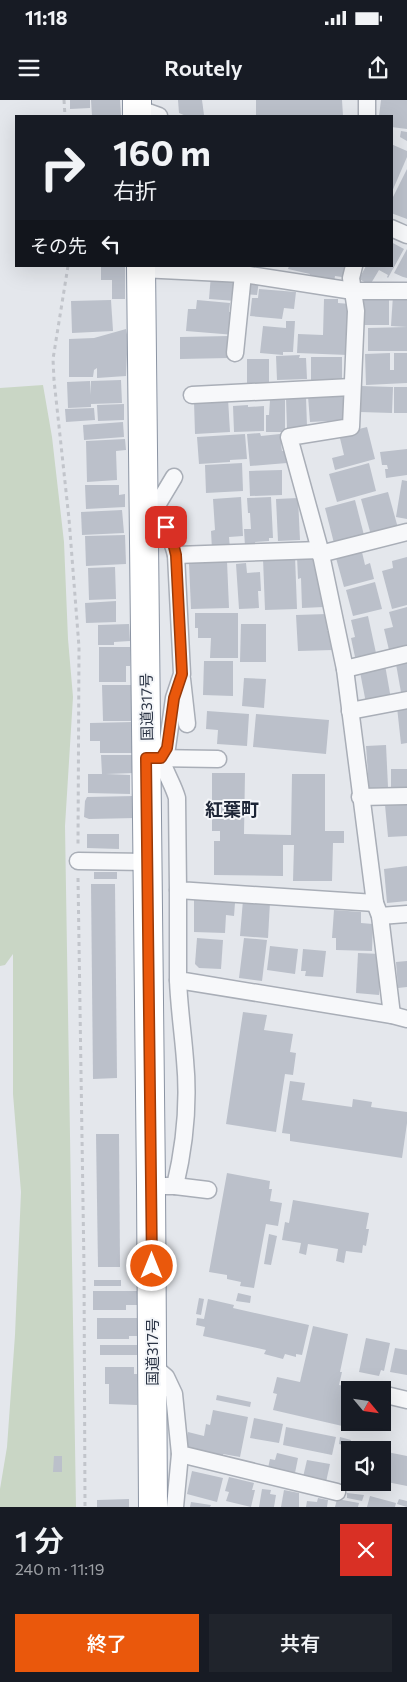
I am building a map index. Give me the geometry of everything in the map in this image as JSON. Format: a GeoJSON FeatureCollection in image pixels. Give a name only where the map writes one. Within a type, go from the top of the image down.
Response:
{"type":"FeatureCollection","features":[{"type":"Feature","properties":{"kind":"highway","name":"国道317号"},"geometry":{"type":"LineString","coordinates":[[141,268],[149,512],[154,758],[148,862],[163,1186],[152,1365],[153,1507]]}},
{"type":"Feature","properties":{"kind":"street"},"geometry":{"type":"LineString","coordinates":[[366,115],[367,100]]}},
{"type":"Feature","properties":{"kind":"street"},"geometry":{"type":"LineString","coordinates":[[393,229],[407,235]]}},
{"type":"Feature","properties":{"kind":"street"},"geometry":{"type":"LineString","coordinates":[[178,980],[400,1017],[377,910],[360,797],[345,670],[320,552],[289,437],[351,427],[356,310],[351,278],[354,267]]}},
{"type":"Feature","properties":{"kind":"street"},"geometry":{"type":"LineString","coordinates":[[141,268],[243,274],[353,291],[407,291]]}},
{"type":"Feature","properties":{"kind":"street"},"geometry":{"type":"LineString","coordinates":[[235,353],[243,274]]}},
{"type":"Feature","properties":{"kind":"street"},"geometry":{"type":"LineString","coordinates":[[192,395],[352,387]]}},
{"type":"Feature","properties":{"kind":"street"},"geometry":{"type":"LineString","coordinates":[[174,476],[149,512],[166,527],[172,539],[176,555],[182,674],[187,724]]}},
{"type":"Feature","properties":{"kind":"street"},"geometry":{"type":"LineString","coordinates":[[176,555],[320,552],[407,532]]}},
{"type":"Feature","properties":{"kind":"street"},"geometry":{"type":"LineString","coordinates":[[345,670],[407,654]]}},
{"type":"Feature","properties":{"kind":"street"},"geometry":{"type":"LineString","coordinates":[[154,758],[167,748],[174,698],[182,674]]}},
{"type":"Feature","properties":{"kind":"street"},"geometry":{"type":"LineString","coordinates":[[350,711],[407,700]]}},
{"type":"Feature","properties":{"kind":"street"},"geometry":{"type":"LineString","coordinates":[[154,758],[218,759]]}},
{"type":"Feature","properties":{"kind":"street"},"geometry":{"type":"LineString","coordinates":[[154,758],[173,786],[177,798],[178,980],[186,1062],[186,1116],[183,1153],[163,1186],[208,1190]]}},
{"type":"Feature","properties":{"kind":"street"},"geometry":{"type":"LineString","coordinates":[[360,797],[407,796]]}},
{"type":"Feature","properties":{"kind":"street"},"geometry":{"type":"LineString","coordinates":[[78,861],[148,862]]}},
{"type":"Feature","properties":{"kind":"street"},"geometry":{"type":"LineString","coordinates":[[178,890],[407,914]]}},
{"type":"Feature","properties":{"kind":"street"},"geometry":{"type":"LineString","coordinates":[[152,1365],[166,1377],[174,1394],[180,1454],[175,1507]]}},
{"type":"Feature","properties":{"kind":"street"},"geometry":{"type":"LineString","coordinates":[[391,1396],[407,1400]]}},
{"type":"Feature","properties":{"kind":"street"},"geometry":{"type":"LineString","coordinates":[[180,1454],[337,1492]]}},
{"type":"Feature","properties":{"kind":"path"},"geometry":{"type":"LineString","coordinates":[[64,100],[65,115]]}},
{"type":"Feature","properties":{"kind":"path"},"geometry":{"type":"LineString","coordinates":[[68,267],[53,358],[69,519],[79,647],[78,861],[85,1507]]}},
{"type":"Feature","properties":{"kind":"green space"},"geometry":{"type":"Polygon","coordinates":[[[43,385],[52,437],[64,542],[68,639],[73,697],[65,826],[76,1507],[0,1507],[0,1489],[7,1447],[15,1335],[21,1192],[13,1094],[13,954],[5,965],[0,966],[0,388],[43,385]]]}},
{"type":"Feature","properties":{"kind":"building"},"geometry":{"type":"Polygon","coordinates":[[[70,100],[90,100],[90,108],[70,109],[70,100]]]}},
{"type":"Feature","properties":{"kind":"building"},"geometry":{"type":"Polygon","coordinates":[[[91,100],[120,100],[121,115],[92,115],[91,100]]]}},
{"type":"Feature","properties":{"kind":"building"},"geometry":{"type":"Polygon","coordinates":[[[178,100],[202,100],[204,115],[184,115],[179,113],[178,100]]]}},
{"type":"Feature","properties":{"kind":"building"},"geometry":{"type":"Polygon","coordinates":[[[256,100],[342,100],[343,115],[256,115],[256,100]]]}},
{"type":"Feature","properties":{"kind":"building"},"geometry":{"type":"Polygon","coordinates":[[[381,100],[407,100],[407,129],[393,127],[393,115],[379,115],[381,100]]]}},
{"type":"Feature","properties":{"kind":"building"},"geometry":{"type":"Polygon","coordinates":[[[401,131],[407,132],[407,141],[400,137],[401,131]]]}},
{"type":"Feature","properties":{"kind":"building"},"geometry":{"type":"Polygon","coordinates":[[[393,145],[407,151],[407,157],[393,189],[393,145]]]}},
{"type":"Feature","properties":{"kind":"building"},"geometry":{"type":"Polygon","coordinates":[[[407,169],[407,219],[393,214],[393,197],[407,169]]]}},
{"type":"Feature","properties":{"kind":"building"},"geometry":{"type":"Polygon","coordinates":[[[393,243],[404,249],[388,278],[388,275],[379,270],[370,285],[359,279],[365,267],[393,267],[393,243]]]}},
{"type":"Feature","properties":{"kind":"building"},"geometry":{"type":"Polygon","coordinates":[[[407,249],[407,278],[394,273],[407,249]]]}},
{"type":"Feature","properties":{"kind":"building"},"geometry":{"type":"Polygon","coordinates":[[[101,267],[125,267],[125,299],[112,299],[112,280],[101,280],[101,267]]]}},
{"type":"Feature","properties":{"kind":"building"},"geometry":{"type":"Polygon","coordinates":[[[289,267],[345,267],[342,277],[335,276],[334,282],[309,277],[310,274],[288,269],[289,267]]]}},
{"type":"Feature","properties":{"kind":"building"},"geometry":{"type":"Polygon","coordinates":[[[211,275],[238,278],[236,301],[209,299],[211,275]]]}},
{"type":"Feature","properties":{"kind":"building"},"geometry":{"type":"Polygon","coordinates":[[[247,279],[259,281],[257,295],[245,294],[247,279]]]}},
{"type":"Feature","properties":{"kind":"building"},"geometry":{"type":"Polygon","coordinates":[[[259,289],[296,292],[294,309],[284,308],[282,319],[250,316],[252,298],[258,298],[259,289]]]}},
{"type":"Feature","properties":{"kind":"building"},"geometry":{"type":"Polygon","coordinates":[[[371,295],[389,295],[389,325],[363,325],[363,300],[372,300],[371,295]]]}},
{"type":"Feature","properties":{"kind":"building"},"geometry":{"type":"Polygon","coordinates":[[[393,295],[407,295],[407,327],[391,326],[393,295]]]}},
{"type":"Feature","properties":{"kind":"building"},"geometry":{"type":"Polygon","coordinates":[[[324,299],[338,299],[338,303],[350,304],[348,355],[297,353],[298,334],[323,335],[324,299]]]}},
{"type":"Feature","properties":{"kind":"building"},"geometry":{"type":"Polygon","coordinates":[[[111,300],[113,331],[72,333],[71,301],[111,300]]]}},
{"type":"Feature","properties":{"kind":"building"},"geometry":{"type":"Polygon","coordinates":[[[197,300],[230,303],[229,312],[237,312],[235,335],[186,331],[188,309],[196,309],[197,300]]]}},
{"type":"Feature","properties":{"kind":"building"},"geometry":{"type":"Polygon","coordinates":[[[286,321],[295,321],[293,352],[283,352],[283,355],[260,353],[263,326],[286,328],[286,321]]]}},
{"type":"Feature","properties":{"kind":"building"},"geometry":{"type":"Polygon","coordinates":[[[407,327],[407,351],[368,351],[368,328],[407,327]]]}},
{"type":"Feature","properties":{"kind":"building"},"geometry":{"type":"Polygon","coordinates":[[[126,329],[130,352],[127,354],[126,376],[97,378],[97,368],[94,370],[93,377],[69,377],[69,339],[94,338],[126,329]]]}},
{"type":"Feature","properties":{"kind":"building"},"geometry":{"type":"Polygon","coordinates":[[[229,336],[229,358],[180,359],[180,337],[229,336]]]}},
{"type":"Feature","properties":{"kind":"building"},"geometry":{"type":"Polygon","coordinates":[[[390,353],[390,370],[394,370],[394,353],[407,353],[407,383],[366,385],[365,354],[390,353]]]}},
{"type":"Feature","properties":{"kind":"building"},"geometry":{"type":"Polygon","coordinates":[[[300,355],[299,358],[306,358],[307,379],[277,380],[276,356],[300,355]]]}},
{"type":"Feature","properties":{"kind":"building"},"geometry":{"type":"Polygon","coordinates":[[[311,357],[342,357],[342,382],[311,383],[311,357]]]}},
{"type":"Feature","properties":{"kind":"building"},"geometry":{"type":"Polygon","coordinates":[[[247,359],[269,359],[269,385],[247,386],[247,359]]]}},
{"type":"Feature","properties":{"kind":"building"},"geometry":{"type":"Polygon","coordinates":[[[121,380],[122,403],[91,404],[91,407],[68,408],[67,382],[90,381],[90,395],[91,381],[121,380]]]}},
{"type":"Feature","properties":{"kind":"building"},"geometry":{"type":"Polygon","coordinates":[[[361,386],[393,387],[392,413],[360,412],[361,386]]]}},
{"type":"Feature","properties":{"kind":"building"},"geometry":{"type":"Polygon","coordinates":[[[394,387],[407,387],[407,413],[394,413],[394,387]]]}},
{"type":"Feature","properties":{"kind":"building"},"geometry":{"type":"Polygon","coordinates":[[[344,394],[346,420],[310,422],[308,396],[344,394]]]}},
{"type":"Feature","properties":{"kind":"building"},"geometry":{"type":"Polygon","coordinates":[[[306,397],[307,427],[287,428],[286,398],[306,397]]]}},
{"type":"Feature","properties":{"kind":"building"},"geometry":{"type":"Polygon","coordinates":[[[228,399],[230,432],[195,434],[194,402],[228,399]]]}},
{"type":"Feature","properties":{"kind":"building"},"geometry":{"type":"Polygon","coordinates":[[[270,400],[285,400],[285,432],[266,432],[266,415],[269,415],[270,400]]]}},
{"type":"Feature","properties":{"kind":"building"},"geometry":{"type":"Polygon","coordinates":[[[124,404],[124,420],[98,421],[97,405],[124,404]]]}},
{"type":"Feature","properties":{"kind":"building"},"geometry":{"type":"Polygon","coordinates":[[[248,405],[248,407],[264,406],[264,431],[234,432],[233,406],[248,405]]]}},
{"type":"Feature","properties":{"kind":"building"},"geometry":{"type":"Polygon","coordinates":[[[94,408],[95,420],[66,422],[65,409],[94,408]]]}},
{"type":"Feature","properties":{"kind":"building"},"geometry":{"type":"Polygon","coordinates":[[[123,422],[124,437],[84,440],[83,425],[123,422]]]}},
{"type":"Feature","properties":{"kind":"building"},"geometry":{"type":"Polygon","coordinates":[[[367,427],[375,459],[335,470],[332,458],[344,455],[339,434],[367,427]]]}},
{"type":"Feature","properties":{"kind":"building"},"geometry":{"type":"Polygon","coordinates":[[[260,433],[261,436],[280,434],[282,451],[286,451],[287,463],[250,466],[247,434],[260,433]]]}},
{"type":"Feature","properties":{"kind":"building"},"geometry":{"type":"Polygon","coordinates":[[[245,434],[247,459],[199,464],[197,437],[245,434]]]}},
{"type":"Feature","properties":{"kind":"building"},"geometry":{"type":"Polygon","coordinates":[[[125,439],[126,450],[116,451],[117,480],[87,482],[86,441],[125,439]]]}},
{"type":"Feature","properties":{"kind":"building"},"geometry":{"type":"Polygon","coordinates":[[[407,449],[407,475],[386,478],[385,469],[388,469],[387,465],[382,465],[380,452],[407,449]]]}},
{"type":"Feature","properties":{"kind":"building"},"geometry":{"type":"Polygon","coordinates":[[[242,463],[243,491],[206,493],[205,465],[242,463]]]}},
{"type":"Feature","properties":{"kind":"building"},"geometry":{"type":"Polygon","coordinates":[[[369,463],[376,491],[337,502],[329,474],[369,463]]]}},
{"type":"Feature","properties":{"kind":"building"},"geometry":{"type":"Polygon","coordinates":[[[282,470],[282,495],[250,496],[249,471],[282,470]]]}},
{"type":"Feature","properties":{"kind":"building"},"geometry":{"type":"Polygon","coordinates":[[[402,480],[407,481],[407,519],[396,517],[402,480]]]}},
{"type":"Feature","properties":{"kind":"building"},"geometry":{"type":"Polygon","coordinates":[[[85,485],[119,485],[119,495],[125,494],[125,507],[86,509],[85,485]]]}},
{"type":"Feature","properties":{"kind":"building"},"geometry":{"type":"Polygon","coordinates":[[[388,492],[398,528],[371,535],[361,499],[388,492]]]}},
{"type":"Feature","properties":{"kind":"building"},"geometry":{"type":"Polygon","coordinates":[[[241,497],[243,536],[229,537],[230,549],[212,550],[211,531],[215,530],[213,499],[241,497]]]}},
{"type":"Feature","properties":{"kind":"building"},"geometry":{"type":"Polygon","coordinates":[[[271,497],[273,538],[269,538],[269,541],[255,542],[256,547],[245,547],[244,529],[251,529],[247,498],[271,497]]]}},
{"type":"Feature","properties":{"kind":"building"},"geometry":{"type":"Polygon","coordinates":[[[298,498],[300,540],[278,541],[276,499],[298,498]]]}},
{"type":"Feature","properties":{"kind":"building"},"geometry":{"type":"Polygon","coordinates":[[[355,500],[365,539],[335,547],[325,508],[355,500]]]}},
{"type":"Feature","properties":{"kind":"building"},"geometry":{"type":"Polygon","coordinates":[[[122,510],[124,533],[82,535],[81,512],[122,510]]]}},
{"type":"Feature","properties":{"kind":"building"},"geometry":{"type":"Polygon","coordinates":[[[125,535],[126,564],[86,566],[85,536],[125,535]]]}},
{"type":"Feature","properties":{"kind":"building"},"geometry":{"type":"Polygon","coordinates":[[[362,552],[365,565],[370,563],[374,579],[344,587],[336,558],[362,552]]]}},
{"type":"Feature","properties":{"kind":"building"},"geometry":{"type":"Polygon","coordinates":[[[319,555],[324,607],[302,608],[301,578],[298,579],[297,556],[319,555]]]}},
{"type":"Feature","properties":{"kind":"building"},"geometry":{"type":"Polygon","coordinates":[[[295,556],[297,609],[265,610],[263,558],[295,556]]]}},
{"type":"Feature","properties":{"kind":"building"},"geometry":{"type":"Polygon","coordinates":[[[407,557],[407,605],[392,609],[382,571],[393,568],[392,561],[407,557]]]}},
{"type":"Feature","properties":{"kind":"building"},"geometry":{"type":"Polygon","coordinates":[[[227,561],[229,608],[191,609],[189,563],[227,561]]]}},
{"type":"Feature","properties":{"kind":"building"},"geometry":{"type":"Polygon","coordinates":[[[246,563],[247,573],[260,572],[261,591],[258,591],[259,608],[239,609],[236,564],[246,563]]]}},
{"type":"Feature","properties":{"kind":"building"},"geometry":{"type":"Polygon","coordinates":[[[115,567],[116,599],[89,600],[88,568],[115,567]]]}},
{"type":"Feature","properties":{"kind":"building"},"geometry":{"type":"Polygon","coordinates":[[[375,582],[382,609],[353,616],[346,590],[375,582]]]}},
{"type":"Feature","properties":{"kind":"building"},"geometry":{"type":"Polygon","coordinates":[[[116,601],[116,622],[86,623],[85,603],[116,601]]]}},
{"type":"Feature","properties":{"kind":"building"},"geometry":{"type":"Polygon","coordinates":[[[407,607],[407,645],[389,650],[384,629],[393,627],[389,612],[407,607]]]}},
{"type":"Feature","properties":{"kind":"building"},"geometry":{"type":"Polygon","coordinates":[[[195,613],[238,613],[238,658],[210,658],[211,638],[198,638],[198,628],[195,628],[195,613]]]}},
{"type":"Feature","properties":{"kind":"building"},"geometry":{"type":"Polygon","coordinates":[[[327,614],[327,631],[332,631],[333,650],[298,651],[296,615],[327,614]]]}},
{"type":"Feature","properties":{"kind":"building"},"geometry":{"type":"Polygon","coordinates":[[[368,616],[376,653],[355,657],[351,638],[355,637],[351,620],[368,616]]]}},
{"type":"Feature","properties":{"kind":"building"},"geometry":{"type":"Polygon","coordinates":[[[129,624],[130,641],[114,642],[114,645],[98,645],[98,625],[129,624]]]}},
{"type":"Feature","properties":{"kind":"building"},"geometry":{"type":"Polygon","coordinates":[[[241,624],[266,624],[266,662],[240,662],[241,624]]]}},
{"type":"Feature","properties":{"kind":"building"},"geometry":{"type":"Polygon","coordinates":[[[99,647],[130,647],[130,666],[126,666],[126,682],[99,682],[99,647]]]}},
{"type":"Feature","properties":{"kind":"building"},"geometry":{"type":"Polygon","coordinates":[[[204,661],[233,661],[233,696],[203,695],[204,661]]]}},
{"type":"Feature","properties":{"kind":"building"},"geometry":{"type":"Polygon","coordinates":[[[407,662],[407,697],[402,698],[396,664],[407,662]]]}},
{"type":"Feature","properties":{"kind":"building"},"geometry":{"type":"Polygon","coordinates":[[[385,665],[391,699],[366,703],[360,672],[385,665]]]}},
{"type":"Feature","properties":{"kind":"building"},"geometry":{"type":"Polygon","coordinates":[[[244,678],[266,679],[264,708],[242,706],[244,678]]]}},
{"type":"Feature","properties":{"kind":"building"},"geometry":{"type":"Polygon","coordinates":[[[102,685],[131,685],[132,721],[103,721],[102,685]]]}},
{"type":"Feature","properties":{"kind":"building"},"geometry":{"type":"Polygon","coordinates":[[[407,706],[407,743],[401,744],[397,707],[407,706]]]}},
{"type":"Feature","properties":{"kind":"building"},"geometry":{"type":"Polygon","coordinates":[[[207,711],[249,714],[247,746],[217,744],[218,730],[206,729],[207,711]]]}},
{"type":"Feature","properties":{"kind":"building"},"geometry":{"type":"Polygon","coordinates":[[[256,714],[329,720],[326,754],[253,747],[256,714]]]}},
{"type":"Feature","properties":{"kind":"building"},"geometry":{"type":"Polygon","coordinates":[[[133,722],[134,753],[100,753],[100,741],[90,741],[90,723],[133,722]]]}},
{"type":"Feature","properties":{"kind":"building"},"geometry":{"type":"Polygon","coordinates":[[[386,745],[388,787],[369,788],[366,746],[386,745]]]}},
{"type":"Feature","properties":{"kind":"building"},"geometry":{"type":"Polygon","coordinates":[[[101,755],[134,755],[134,773],[106,774],[130,775],[130,794],[88,793],[88,774],[102,774],[101,755]]]}},
{"type":"Feature","properties":{"kind":"building"},"geometry":{"type":"Polygon","coordinates":[[[391,769],[407,769],[407,788],[391,789],[391,769]]]}},
{"type":"Feature","properties":{"kind":"building"},"geometry":{"type":"Polygon","coordinates":[[[212,773],[245,773],[244,834],[291,835],[292,774],[325,774],[325,831],[344,831],[344,843],[333,843],[332,881],[293,881],[294,845],[283,845],[283,876],[214,875],[214,841],[220,841],[220,831],[212,831],[212,773]]]}},
{"type":"Feature","properties":{"kind":"building"},"geometry":{"type":"Polygon","coordinates":[[[135,796],[136,818],[89,819],[84,817],[87,797],[135,796]]]}},
{"type":"Feature","properties":{"kind":"building"},"geometry":{"type":"Polygon","coordinates":[[[407,803],[407,836],[388,837],[385,805],[407,803]]]}},
{"type":"Feature","properties":{"kind":"building"},"geometry":{"type":"Polygon","coordinates":[[[87,834],[119,834],[119,849],[87,848],[87,834]]]}},
{"type":"Feature","properties":{"kind":"building"},"geometry":{"type":"Polygon","coordinates":[[[407,866],[407,901],[387,903],[384,869],[407,866]]]}},
{"type":"Feature","properties":{"kind":"building"},"geometry":{"type":"Polygon","coordinates":[[[94,872],[117,872],[117,879],[94,879],[94,872]]]}},
{"type":"Feature","properties":{"kind":"building"},"geometry":{"type":"Polygon","coordinates":[[[91,884],[115,884],[117,1078],[93,1079],[91,884]]]}},
{"type":"Feature","properties":{"kind":"building"},"geometry":{"type":"Polygon","coordinates":[[[194,896],[228,896],[228,902],[235,903],[234,916],[226,915],[225,933],[194,932],[194,896]]]}},
{"type":"Feature","properties":{"kind":"building"},"geometry":{"type":"Polygon","coordinates":[[[243,900],[270,902],[268,938],[240,936],[243,900]]]}},
{"type":"Feature","properties":{"kind":"building"},"geometry":{"type":"Polygon","coordinates":[[[334,910],[361,912],[361,923],[373,924],[372,951],[336,950],[336,938],[332,938],[334,910]]]}},
{"type":"Feature","properties":{"kind":"building"},"geometry":{"type":"Polygon","coordinates":[[[197,938],[223,940],[221,969],[199,968],[195,964],[197,938]]]}},
{"type":"Feature","properties":{"kind":"building"},"geometry":{"type":"Polygon","coordinates":[[[244,938],[267,940],[262,981],[239,978],[244,938]]]}},
{"type":"Feature","properties":{"kind":"building"},"geometry":{"type":"Polygon","coordinates":[[[270,946],[298,949],[295,974],[267,970],[270,946]]]}},
{"type":"Feature","properties":{"kind":"building"},"geometry":{"type":"Polygon","coordinates":[[[303,949],[326,951],[323,977],[305,976],[306,971],[301,971],[303,949]]]}},
{"type":"Feature","properties":{"kind":"building"},"geometry":{"type":"Polygon","coordinates":[[[358,953],[381,954],[379,995],[356,993],[358,953]]]}},
{"type":"Feature","properties":{"kind":"building"},"geometry":{"type":"Polygon","coordinates":[[[407,961],[407,987],[398,988],[396,962],[407,961]]]}},
{"type":"Feature","properties":{"kind":"building"},"geometry":{"type":"Polygon","coordinates":[[[243,1012],[267,1015],[264,1030],[293,1034],[290,1052],[296,1053],[293,1075],[285,1074],[276,1132],[226,1124],[243,1012]]]}},
{"type":"Feature","properties":{"kind":"building"},"geometry":{"type":"Polygon","coordinates":[[[290,1081],[305,1083],[302,1100],[352,1107],[353,1099],[372,1102],[371,1107],[407,1112],[402,1158],[290,1141],[290,1134],[282,1133],[290,1081]]]}},
{"type":"Feature","properties":{"kind":"building"},"geometry":{"type":"Polygon","coordinates":[[[96,1134],[119,1134],[120,1267],[98,1267],[96,1134]]]}},
{"type":"Feature","properties":{"kind":"building"},"geometry":{"type":"Polygon","coordinates":[[[227,1173],[270,1181],[269,1189],[272,1189],[270,1201],[282,1203],[278,1226],[266,1224],[254,1288],[240,1286],[241,1282],[227,1279],[227,1275],[209,1272],[227,1173]]]}},
{"type":"Feature","properties":{"kind":"building"},"geometry":{"type":"Polygon","coordinates":[[[293,1200],[369,1213],[366,1229],[369,1229],[366,1246],[363,1245],[362,1253],[346,1251],[344,1263],[336,1261],[338,1249],[308,1244],[306,1255],[299,1253],[301,1243],[282,1240],[285,1222],[289,1223],[293,1200]]]}},
{"type":"Feature","properties":{"kind":"building"},"geometry":{"type":"Polygon","coordinates":[[[269,1234],[277,1236],[271,1265],[264,1264],[269,1234]]]}},
{"type":"Feature","properties":{"kind":"building"},"geometry":{"type":"Polygon","coordinates":[[[94,1280],[121,1280],[121,1286],[94,1286],[94,1280]]]}},
{"type":"Feature","properties":{"kind":"building"},"geometry":{"type":"Polygon","coordinates":[[[93,1291],[138,1291],[138,1305],[126,1305],[126,1310],[93,1310],[93,1291]]]}},
{"type":"Feature","properties":{"kind":"building"},"geometry":{"type":"Polygon","coordinates":[[[238,1293],[251,1296],[250,1303],[236,1301],[238,1293]]]}},
{"type":"Feature","properties":{"kind":"building"},"geometry":{"type":"Polygon","coordinates":[[[199,1298],[204,1299],[201,1315],[196,1314],[199,1298]]]}},
{"type":"Feature","properties":{"kind":"building"},"geometry":{"type":"Polygon","coordinates":[[[208,1299],[234,1305],[233,1308],[309,1325],[302,1355],[296,1354],[296,1357],[285,1354],[283,1359],[264,1354],[266,1350],[203,1336],[205,1327],[196,1325],[197,1318],[204,1319],[208,1299]]]}},
{"type":"Feature","properties":{"kind":"building"},"geometry":{"type":"Polygon","coordinates":[[[97,1318],[138,1318],[138,1336],[129,1336],[129,1339],[97,1339],[97,1318]]]}},
{"type":"Feature","properties":{"kind":"building"},"geometry":{"type":"Polygon","coordinates":[[[313,1326],[348,1334],[339,1385],[341,1385],[341,1426],[273,1410],[277,1394],[273,1393],[277,1377],[300,1382],[313,1326]]]}},
{"type":"Feature","properties":{"kind":"building"},"geometry":{"type":"Polygon","coordinates":[[[366,1338],[390,1343],[384,1371],[381,1370],[379,1376],[359,1372],[366,1338]]]}},
{"type":"Feature","properties":{"kind":"building"},"geometry":{"type":"Polygon","coordinates":[[[100,1345],[138,1345],[137,1355],[100,1355],[100,1345]]]}},
{"type":"Feature","properties":{"kind":"building"},"geometry":{"type":"Polygon","coordinates":[[[395,1348],[407,1350],[407,1375],[390,1372],[395,1348]]]}},
{"type":"Feature","properties":{"kind":"building"},"geometry":{"type":"Polygon","coordinates":[[[105,1367],[134,1367],[134,1374],[137,1374],[137,1405],[109,1404],[109,1384],[105,1384],[105,1367]]]}},
{"type":"Feature","properties":{"kind":"building"},"geometry":{"type":"Polygon","coordinates":[[[217,1395],[251,1402],[250,1407],[216,1400],[217,1395]]]}},
{"type":"Feature","properties":{"kind":"building"},"geometry":{"type":"Polygon","coordinates":[[[213,1410],[248,1417],[240,1457],[185,1448],[188,1432],[204,1436],[206,1424],[210,1425],[213,1410]]]}},
{"type":"Feature","properties":{"kind":"building"},"geometry":{"type":"Polygon","coordinates":[[[254,1418],[283,1424],[279,1443],[250,1438],[254,1418]]]}},
{"type":"Feature","properties":{"kind":"building"},"geometry":{"type":"Polygon","coordinates":[[[286,1427],[336,1437],[332,1455],[283,1445],[286,1427]]]}},
{"type":"Feature","properties":{"kind":"building"},"geometry":{"type":"Polygon","coordinates":[[[340,1437],[351,1440],[341,1441],[341,1444],[339,1444],[340,1437]]]}},
{"type":"Feature","properties":{"kind":"building"},"geometry":{"type":"Polygon","coordinates":[[[277,1453],[298,1458],[295,1473],[268,1468],[270,1459],[275,1460],[277,1453]]]}},
{"type":"Feature","properties":{"kind":"building"},"geometry":{"type":"Polygon","coordinates":[[[391,1453],[407,1456],[407,1486],[391,1483],[391,1453]]]}},
{"type":"Feature","properties":{"kind":"building"},"geometry":{"type":"Polygon","coordinates":[[[54,1456],[62,1456],[62,1472],[53,1472],[54,1456]]]}},
{"type":"Feature","properties":{"kind":"building"},"geometry":{"type":"Polygon","coordinates":[[[307,1460],[330,1464],[326,1482],[303,1477],[307,1460]]]}},
{"type":"Feature","properties":{"kind":"building"},"geometry":{"type":"Polygon","coordinates":[[[192,1471],[223,1478],[217,1502],[187,1494],[192,1471]]]}},
{"type":"Feature","properties":{"kind":"building"},"geometry":{"type":"Polygon","coordinates":[[[229,1477],[254,1483],[252,1490],[255,1490],[251,1507],[226,1501],[229,1492],[225,1491],[229,1477]]]}},
{"type":"Feature","properties":{"kind":"building"},"geometry":{"type":"Polygon","coordinates":[[[262,1489],[271,1490],[270,1494],[276,1495],[274,1507],[259,1507],[262,1489]]]}},
{"type":"Feature","properties":{"kind":"building"},"geometry":{"type":"Polygon","coordinates":[[[284,1490],[299,1493],[299,1507],[281,1507],[284,1490]]]}},
{"type":"Feature","properties":{"kind":"building"},"geometry":{"type":"Polygon","coordinates":[[[347,1493],[364,1495],[362,1501],[347,1498],[347,1493]]]}},
{"type":"Feature","properties":{"kind":"building"},"geometry":{"type":"Polygon","coordinates":[[[370,1496],[396,1503],[395,1507],[367,1507],[370,1496]]]}},
{"type":"Feature","properties":{"kind":"building"},"geometry":{"type":"Polygon","coordinates":[[[318,1498],[328,1500],[327,1507],[306,1507],[307,1501],[317,1502],[318,1498]]]}},
{"type":"Feature","properties":{"kind":"building"},"geometry":{"type":"Polygon","coordinates":[[[129,1499],[129,1507],[97,1507],[97,1500],[129,1499]]]}},
{"type":"Feature","properties":{"kind":"building"},"geometry":{"type":"Polygon","coordinates":[[[337,1499],[359,1503],[358,1507],[335,1507],[337,1499]]]}},
{"type":"Feature","properties":{"kind":"building"},"geometry":{"type":"Polygon","coordinates":[[[399,1499],[407,1501],[407,1507],[397,1504],[399,1499]]]}},
{"type":"Feature","properties":{"kind":"building"},"geometry":{"type":"Polygon","coordinates":[[[191,1502],[211,1505],[210,1507],[190,1507],[191,1502]]]}},
{"type":"Feature","properties":{"kind":"district","name":"紅葉町"},"geometry":{"type":"Point","coordinates":[232,809]}},
{"type":"Feature","properties":{"kind":"route"},"geometry":{"type":"LineString","coordinates":[[152,1266],[146,758],[161,758],[167,748],[174,698],[182,674],[176,555],[172,539],[166,527]]}}]}
